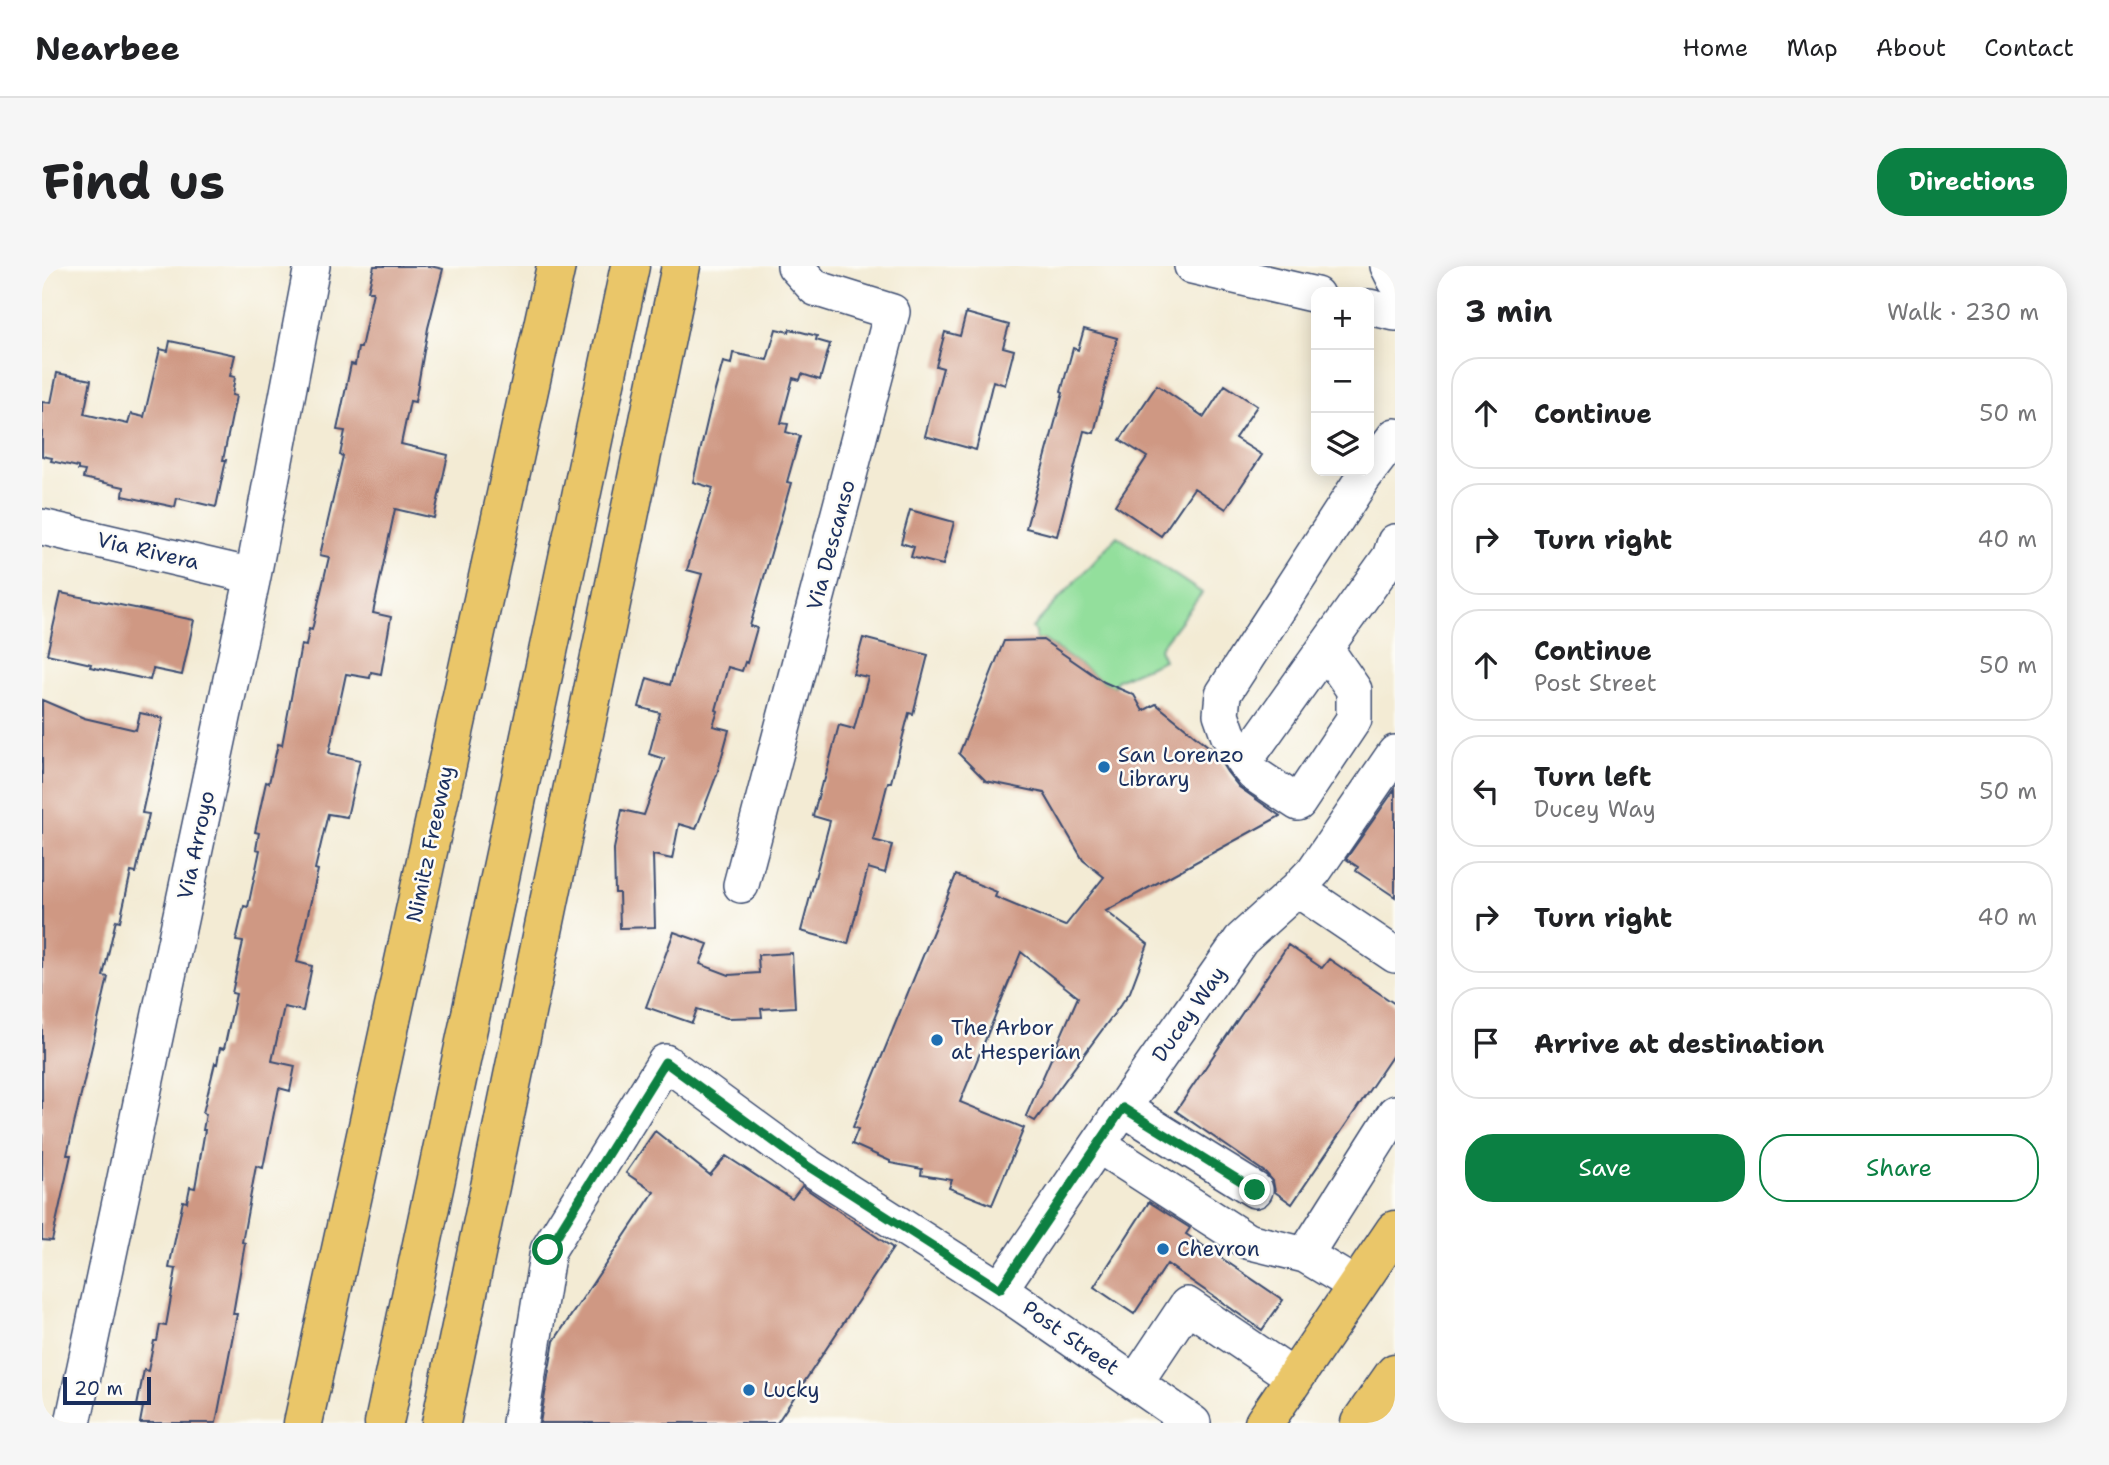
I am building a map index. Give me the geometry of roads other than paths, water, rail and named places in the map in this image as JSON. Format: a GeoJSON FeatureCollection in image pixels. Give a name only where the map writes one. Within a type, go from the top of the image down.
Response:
{"type":"FeatureCollection","features":[{"type":"Feature","properties":{"kind":"main road","name":"Nimitz Freeway"},"geometry":{"type":"LineString","coordinates":[[303,1423],[556,266]]}},
{"type":"Feature","properties":{"kind":"main road"},"geometry":{"type":"LineString","coordinates":[[384,1423],[630,266]]}},
{"type":"Feature","properties":{"kind":"main road"},"geometry":{"type":"LineString","coordinates":[[445,1416],[681,266]]}},
{"type":"Feature","properties":{"kind":"main road"},"geometry":{"type":"LineString","coordinates":[[1264,1423],[1395,1230]]}},
{"type":"Feature","properties":{"kind":"main road"},"geometry":{"type":"LineString","coordinates":[[1360,1423],[1395,1373]]}},
{"type":"Feature","properties":{"kind":"street","name":"Via Arroyo"},"geometry":{"type":"LineString","coordinates":[[73,1423],[253,576],[312,266]]}},
{"type":"Feature","properties":{"kind":"street","name":"Via Descanso"},"geometry":{"type":"LineString","coordinates":[[741,885],[892,312],[815,288],[795,266]]}},
{"type":"Feature","properties":{"kind":"street"},"geometry":{"type":"LineString","coordinates":[[1388,266],[1395,280]]}},
{"type":"Feature","properties":{"kind":"street"},"geometry":{"type":"LineString","coordinates":[[1202,267],[1311,294]]}},
{"type":"Feature","properties":{"kind":"street"},"geometry":{"type":"LineString","coordinates":[[1374,308],[1395,313]]}},
{"type":"Feature","properties":{"kind":"street"},"geometry":{"type":"LineString","coordinates":[[1325,648],[1354,690],[1354,719],[1297,803],[1254,774],[1244,762],[1228,734],[1221,714],[1223,694],[1363,478],[1395,436]]}},
{"type":"Feature","properties":{"kind":"street","name":"Via Rivera"},"geometry":{"type":"LineString","coordinates":[[42,527],[253,576]]}},
{"type":"Feature","properties":{"kind":"street"},"geometry":{"type":"LineString","coordinates":[[1244,762],[1390,557],[1395,542]]}},
{"type":"Feature","properties":{"kind":"street","name":"Ducey Way"},"geometry":{"type":"LineString","coordinates":[[1000,1289],[1241,940],[1297,889],[1329,850],[1395,752]]}},
{"type":"Feature","properties":{"kind":"street"},"geometry":{"type":"LineString","coordinates":[[1297,889],[1395,956]]}},
{"type":"Feature","properties":{"kind":"street","name":"Post Street"},"geometry":{"type":"LineString","coordinates":[[520,1423],[548,1250],[665,1062],[806,1165],[1000,1289],[1193,1423]]}},
{"type":"Feature","properties":{"kind":"street"},"geometry":{"type":"LineString","coordinates":[[1123,1108],[1255,1190]]}},
{"type":"Feature","properties":{"kind":"street"},"geometry":{"type":"LineString","coordinates":[[1305,1255],[1395,1113]]}},
{"type":"Feature","properties":{"kind":"street"},"geometry":{"type":"LineString","coordinates":[[1098,1144],[1247,1241],[1305,1255],[1357,1286]]}},
{"type":"Feature","properties":{"kind":"street"},"geometry":{"type":"LineString","coordinates":[[1135,1383],[1187,1306],[1295,1378]]}},
{"type":"Feature","properties":{"kind":"place","name":"San Lorenzo Library"},"geometry":{"type":"Point","coordinates":[1104,767]}},
{"type":"Feature","properties":{"kind":"place","name":"The Arbor at Hesperian"},"geometry":{"type":"Point","coordinates":[937,1040]}},
{"type":"Feature","properties":{"kind":"place","name":"Chevron"},"geometry":{"type":"Point","coordinates":[1163,1249]}},
{"type":"Feature","properties":{"kind":"place","name":"Lucky"},"geometry":{"type":"Point","coordinates":[749,1390]}}]}
